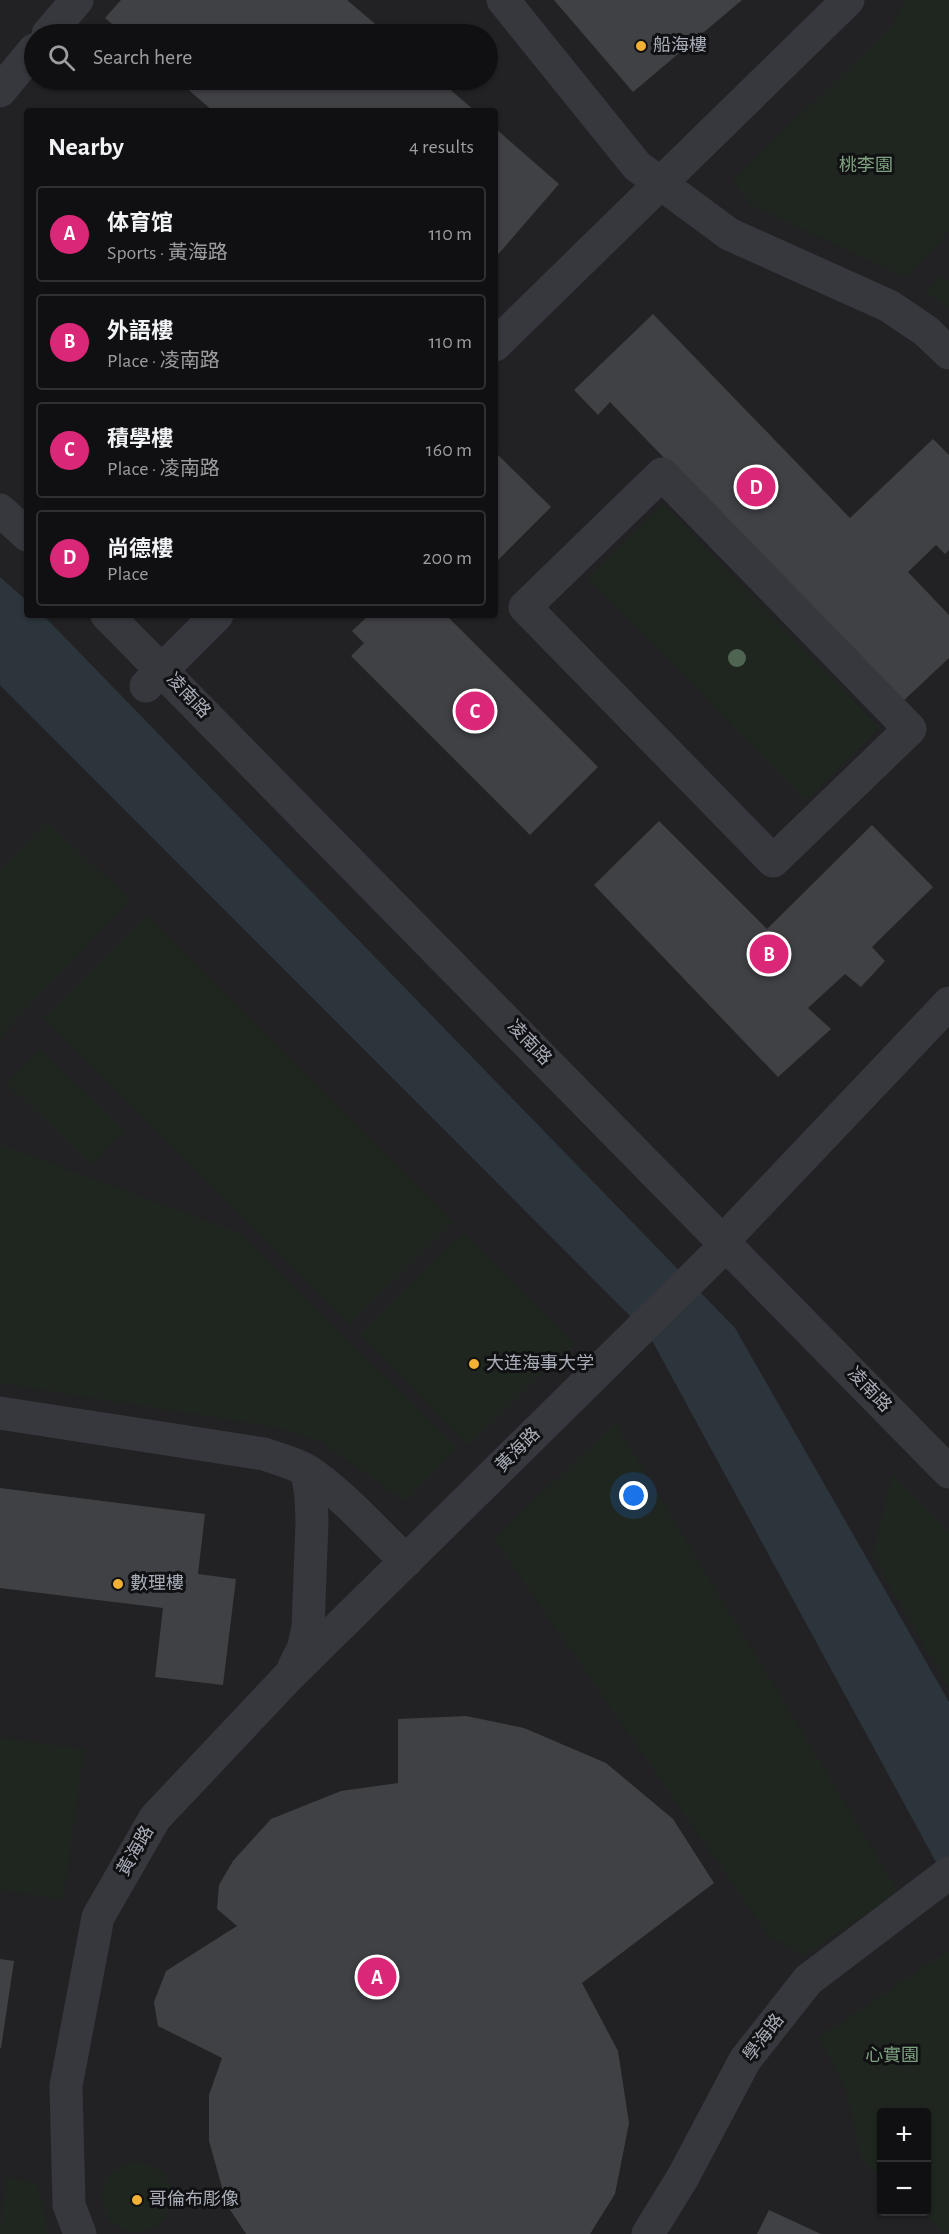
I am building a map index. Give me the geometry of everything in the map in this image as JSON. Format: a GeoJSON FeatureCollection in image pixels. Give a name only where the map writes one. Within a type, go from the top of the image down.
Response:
{"type":"FeatureCollection","features":[{"type":"Feature","properties":{"kind":"street"},"geometry":{"type":"LineString","coordinates":[[57,24],[77,0]]}},
{"type":"Feature","properties":{"kind":"street"},"geometry":{"type":"LineString","coordinates":[[503,0],[638,166],[729,234],[889,306],[926,331],[949,353]]}},
{"type":"Feature","properties":{"kind":"street"},"geometry":{"type":"LineString","coordinates":[[498,342],[848,0]]}},
{"type":"Feature","properties":{"kind":"street"},"geometry":{"type":"LineString","coordinates":[[0,91],[24,62]]}},
{"type":"Feature","properties":{"kind":"street"},"geometry":{"type":"LineString","coordinates":[[662,474],[910,729],[772,861],[525,607],[662,474]]}},
{"type":"Feature","properties":{"kind":"street"},"geometry":{"type":"LineString","coordinates":[[0,510],[24,532]]}},
{"type":"Feature","properties":{"kind":"street","name":"凌南路"},"geometry":{"type":"LineString","coordinates":[[109,618],[154,678],[725,1243],[949,1472]]}},
{"type":"Feature","properties":{"kind":"street"},"geometry":{"type":"LineString","coordinates":[[154,678],[214,618]]}},
{"type":"Feature","properties":{"kind":"street"},"geometry":{"type":"LineString","coordinates":[[725,1243],[949,1003]]}},
{"type":"Feature","properties":{"kind":"street","name":"黃海路"},"geometry":{"type":"LineString","coordinates":[[80,2234],[69,2205],[66,2086],[98,1917],[155,1818],[288,1677],[691,1280],[725,1243]]}},
{"type":"Feature","properties":{"kind":"street"},"geometry":{"type":"LineString","coordinates":[[0,1413],[264,1454],[307,1471],[329,1488],[406,1560]]}},
{"type":"Feature","properties":{"kind":"street"},"geometry":{"type":"LineString","coordinates":[[288,1677],[303,1649],[308,1628],[312,1522],[307,1471]]}},
{"type":"Feature","properties":{"kind":"street","name":"學海路"},"geometry":{"type":"LineString","coordinates":[[648,2234],[683,2177],[746,2061],[808,1980],[940,1880]]}},
{"type":"Feature","properties":{"kind":"shaded area","name":"大连海事大学"},"geometry":{"type":"Polygon","coordinates":[[[0,0],[949,0],[949,2234],[0,2234],[0,0]]]}},
{"type":"Feature","properties":{"kind":"shaded area"},"geometry":{"type":"Polygon","coordinates":[[[0,577],[24,598],[24,618],[46,618],[735,1328],[949,1702],[949,1886],[649,1335],[0,685],[0,577]]]}},
{"type":"Feature","properties":{"kind":"green space","name":"桃李園"},"geometry":{"type":"Polygon","coordinates":[[[906,0],[949,0],[949,231],[907,278],[751,205],[733,180],[891,27],[906,0]]]}},
{"type":"Feature","properties":{"kind":"green space"},"geometry":{"type":"Polygon","coordinates":[[[941,274],[949,281],[949,308],[925,292],[941,274]]]}},
{"type":"Feature","properties":{"kind":"green space"},"geometry":{"type":"Polygon","coordinates":[[[663,504],[880,728],[805,800],[588,577],[663,504]]]}},
{"type":"Feature","properties":{"kind":"green space"},"geometry":{"type":"Polygon","coordinates":[[[47,821],[130,900],[0,1037],[0,870],[47,821]]]}},
{"type":"Feature","properties":{"kind":"green space"},"geometry":{"type":"Polygon","coordinates":[[[147,915],[454,1222],[350,1325],[43,1018],[147,915]]]}},
{"type":"Feature","properties":{"kind":"green space"},"geometry":{"type":"Polygon","coordinates":[[[39,1049],[125,1130],[92,1165],[6,1083],[39,1049]]]}},
{"type":"Feature","properties":{"kind":"green space"},"geometry":{"type":"Polygon","coordinates":[[[0,1144],[237,1232],[457,1447],[406,1502],[320,1441],[281,1428],[0,1383],[0,1144]]]}},
{"type":"Feature","properties":{"kind":"green space"},"geometry":{"type":"Polygon","coordinates":[[[463,1233],[573,1344],[469,1446],[359,1334],[463,1233]]]}},
{"type":"Feature","properties":{"kind":"green space"},"geometry":{"type":"Polygon","coordinates":[[[615,1423],[898,1892],[804,1956],[768,1935],[494,1539],[615,1423]]]}},
{"type":"Feature","properties":{"kind":"green space"},"geometry":{"type":"Polygon","coordinates":[[[893,1474],[949,1532],[949,1688],[872,1556],[893,1474]]]}},
{"type":"Feature","properties":{"kind":"green space"},"geometry":{"type":"Polygon","coordinates":[[[0,1738],[84,1749],[63,1899],[0,1890],[0,1738]]]}},
{"type":"Feature","properties":{"kind":"green space","name":"心實園"},"geometry":{"type":"Polygon","coordinates":[[[949,1950],[949,2234],[925,2216],[931,2216],[931,2108],[877,2108],[877,2174],[861,2160],[846,2089],[819,2037],[949,1950]]]}},
{"type":"Feature","properties":{"kind":"green space"},"geometry":{"type":"Polygon","coordinates":[[[137,2162],[150,2165],[162,2172],[169,2184],[172,2197],[169,2210],[162,2222],[150,2229],[137,2232],[124,2229],[112,2222],[105,2210],[102,2197],[105,2184],[112,2172],[124,2165],[137,2162]]]}},
{"type":"Feature","properties":{"kind":"green space"},"geometry":{"type":"Polygon","coordinates":[[[6,2177],[37,2183],[48,2234],[0,2234],[6,2177]]]}},
{"type":"Feature","properties":{"kind":"building"},"geometry":{"type":"Polygon","coordinates":[[[121,0],[347,0],[375,24],[112,24],[105,18],[121,0]]]}},
{"type":"Feature","properties":{"kind":"building","name":"船海樓"},"geometry":{"type":"Polygon","coordinates":[[[554,0],[742,0],[633,92],[554,0]]]}},
{"type":"Feature","properties":{"kind":"building"},"geometry":{"type":"Polygon","coordinates":[[[189,90],[451,90],[472,108],[210,108],[189,90]]]}},
{"type":"Feature","properties":{"kind":"building"},"geometry":{"type":"Polygon","coordinates":[[[498,131],[559,184],[498,255],[498,131]]]}},
{"type":"Feature","properties":{"kind":"building"},"geometry":{"type":"Polygon","coordinates":[[[653,314],[850,518],[933,439],[949,455],[949,550],[945,554],[936,545],[908,572],[949,615],[949,658],[901,703],[610,402],[598,415],[574,390],[653,314]]]}},
{"type":"Feature","properties":{"kind":"building"},"geometry":{"type":"Polygon","coordinates":[[[498,455],[551,507],[498,560],[498,455]]]}},
{"type":"Feature","properties":{"kind":"building"},"geometry":{"type":"Polygon","coordinates":[[[366,618],[449,618],[598,767],[530,835],[351,656],[364,643],[352,631],[366,618]]]}},
{"type":"Feature","properties":{"kind":"building"},"geometry":{"type":"Polygon","coordinates":[[[659,821],[767,929],[872,825],[933,887],[872,947],[885,961],[861,987],[845,974],[808,1008],[831,1029],[778,1077],[594,885],[659,821]]]}},
{"type":"Feature","properties":{"kind":"building","name":"數理樓"},"geometry":{"type":"Polygon","coordinates":[[[0,1488],[205,1514],[198,1574],[236,1579],[223,1685],[155,1677],[163,1608],[0,1588],[0,1488]]]}},
{"type":"Feature","properties":{"kind":"building"},"geometry":{"type":"Polygon","coordinates":[[[466,1716],[524,1728],[606,1763],[673,1819],[714,1883],[582,1983],[618,2051],[629,2123],[615,2194],[590,2234],[246,2234],[227,2205],[209,2141],[209,2095],[222,2058],[158,2026],[154,2002],[166,1971],[237,1926],[217,1909],[219,1885],[233,1861],[271,1819],[341,1791],[398,1783],[398,1719],[466,1716]]]}},
{"type":"Feature","properties":{"kind":"building"},"geometry":{"type":"Polygon","coordinates":[[[0,1959],[14,1961],[1,2048],[0,2048],[0,1959]]]}},
{"type":"Feature","properties":{"kind":"building"},"geometry":{"type":"Polygon","coordinates":[[[769,2210],[821,2234],[757,2234],[769,2210]]]}},
{"type":"Feature","properties":{"kind":"place","name":"船海樓"},"geometry":{"type":"Point","coordinates":[641,46]}},
{"type":"Feature","properties":{"kind":"place","name":"尚德樓"},"geometry":{"type":"Point","coordinates":[756,487]}},
{"type":"Feature","properties":{"kind":"place","name":"積學樓"},"geometry":{"type":"Point","coordinates":[475,711]}},
{"type":"Feature","properties":{"kind":"place","name":"外語樓"},"geometry":{"type":"Point","coordinates":[769,954]}},
{"type":"Feature","properties":{"kind":"place","name":"大连海事大学"},"geometry":{"type":"Point","coordinates":[474,1364]}},
{"type":"Feature","properties":{"kind":"place","name":"數理樓"},"geometry":{"type":"Point","coordinates":[118,1584]}},
{"type":"Feature","properties":{"kind":"place","name":"体育馆"},"geometry":{"type":"Point","coordinates":[377,1977]}},
{"type":"Feature","properties":{"kind":"place","name":"哥倫布彫像"},"geometry":{"type":"Point","coordinates":[137,2200]}}]}
